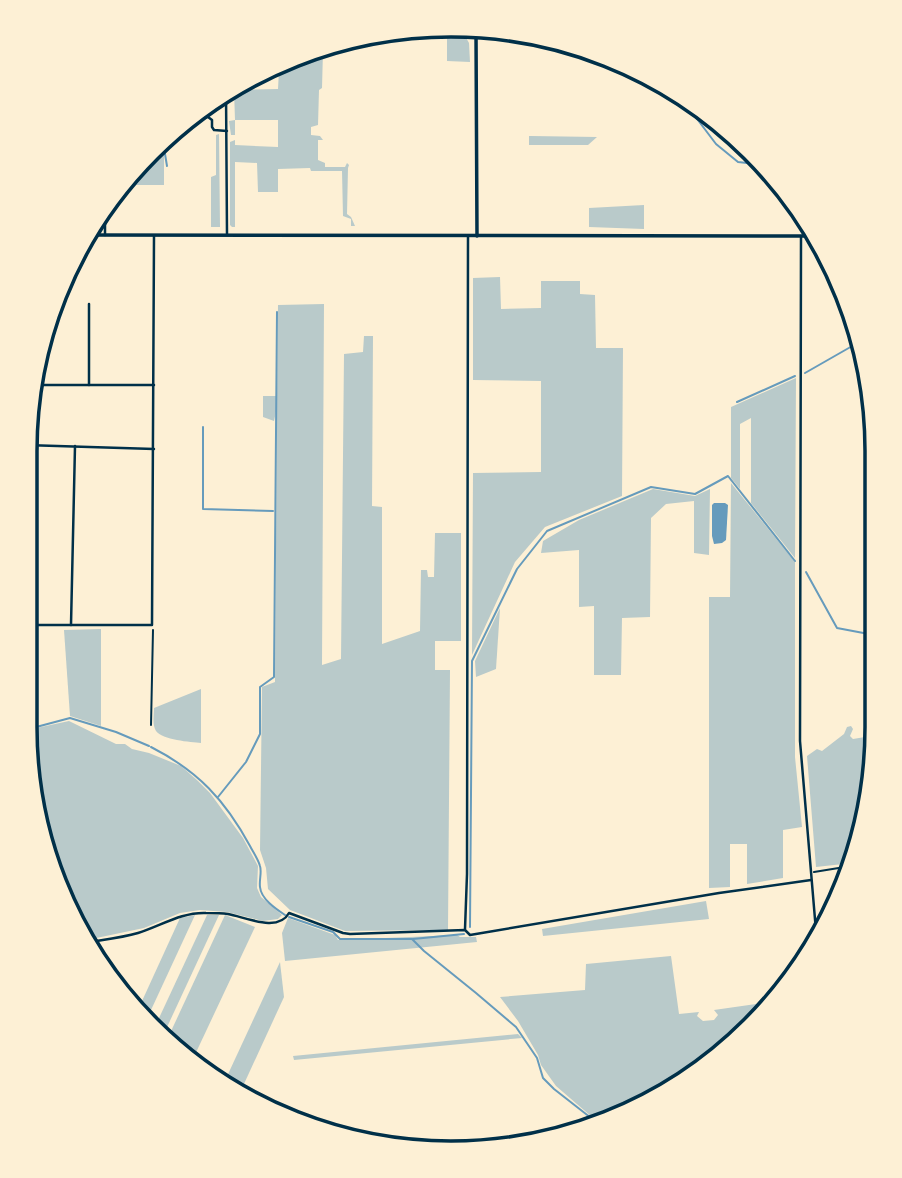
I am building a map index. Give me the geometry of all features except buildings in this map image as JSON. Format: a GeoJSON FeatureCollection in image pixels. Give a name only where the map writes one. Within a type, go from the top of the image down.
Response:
{"type":"FeatureCollection","features":[{"type":"Feature","properties":{"kind":"street"},"geometry":{"type":"LineString","coordinates":[[476,38],[477,236]]}},
{"type":"Feature","properties":{"kind":"street"},"geometry":{"type":"LineString","coordinates":[[226,104],[228,235]]}},
{"type":"Feature","properties":{"kind":"street"},"geometry":{"type":"LineString","coordinates":[[206,117],[212,120],[214,130],[227,131]]}},
{"type":"Feature","properties":{"kind":"street"},"geometry":{"type":"LineString","coordinates":[[105,224],[105,235]]}},
{"type":"Feature","properties":{"kind":"street"},"geometry":{"type":"LineString","coordinates":[[98,235],[805,236]]}},
{"type":"Feature","properties":{"kind":"street"},"geometry":{"type":"LineString","coordinates":[[37,625],[152,625],[155,236]]}},
{"type":"Feature","properties":{"kind":"street"},"geometry":{"type":"LineString","coordinates":[[465,930],[468,236]]}},
{"type":"Feature","properties":{"kind":"street"},"geometry":{"type":"LineString","coordinates":[[801,236],[800,741],[815,924]]}},
{"type":"Feature","properties":{"kind":"street"},"geometry":{"type":"LineString","coordinates":[[89,304],[89,385]]}},
{"type":"Feature","properties":{"kind":"street"},"geometry":{"type":"LineString","coordinates":[[42,385],[154,386]]}},
{"type":"Feature","properties":{"kind":"street"},"geometry":{"type":"LineString","coordinates":[[37,445],[154,449]]}},
{"type":"Feature","properties":{"kind":"street"},"geometry":{"type":"LineString","coordinates":[[71,625],[75,446]]}},
{"type":"Feature","properties":{"kind":"street"},"geometry":{"type":"LineString","coordinates":[[96,941],[138,933],[196,913],[226,914],[263,923],[282,920],[289,913],[350,934],[465,930],[471,935],[811,880]]}},
{"type":"Feature","properties":{"kind":"path"},"geometry":{"type":"LineString","coordinates":[[151,725],[152,625]]}},
{"type":"Feature","properties":{"kind":"path"},"geometry":{"type":"LineString","coordinates":[[811,872],[840,868]]}},
{"type":"Feature","properties":{"kind":"shaded area"},"geometry":{"type":"Polygon","coordinates":[[[447,37],[466,38],[469,43],[470,62],[447,61],[447,37]]]}},
{"type":"Feature","properties":{"kind":"shaded area"},"geometry":{"type":"Polygon","coordinates":[[[323,58],[318,125],[311,127],[311,135],[320,136],[323,140],[318,140],[318,160],[325,163],[325,167],[345,167],[347,163],[349,165],[347,214],[351,217],[355,226],[351,226],[351,219],[343,216],[342,171],[278,169],[278,192],[258,192],[257,163],[235,162],[235,227],[230,225],[230,142],[235,140],[235,145],[278,147],[278,120],[235,120],[234,98],[248,90],[278,89],[279,74],[323,58]]]}},
{"type":"Feature","properties":{"kind":"shaded area"},"geometry":{"type":"Polygon","coordinates":[[[235,120],[235,135],[231,135],[229,121],[235,120]]]}},
{"type":"Feature","properties":{"kind":"shaded area"},"geometry":{"type":"Polygon","coordinates":[[[219,134],[220,227],[211,227],[211,177],[216,175],[216,135],[219,134]]]}},
{"type":"Feature","properties":{"kind":"shaded area"},"geometry":{"type":"Polygon","coordinates":[[[529,136],[597,137],[588,145],[529,145],[529,136]]]}},
{"type":"Feature","properties":{"kind":"shaded area"},"geometry":{"type":"Polygon","coordinates":[[[163,153],[164,154],[164,185],[134,185],[163,153]]]}},
{"type":"Feature","properties":{"kind":"shaded area"},"geometry":{"type":"Polygon","coordinates":[[[644,205],[644,229],[589,227],[589,208],[644,205]]]}},
{"type":"Feature","properties":{"kind":"shaded area"},"geometry":{"type":"Polygon","coordinates":[[[500,277],[501,309],[541,308],[541,281],[580,281],[580,294],[595,295],[596,348],[623,348],[622,496],[545,527],[515,562],[472,655],[473,473],[541,472],[541,381],[473,380],[473,278],[500,277]]]}},
{"type":"Feature","properties":{"kind":"shaded area"},"geometry":{"type":"Polygon","coordinates":[[[324,304],[322,665],[341,659],[344,354],[363,352],[364,336],[373,336],[372,506],[382,507],[382,644],[420,631],[421,570],[427,570],[428,577],[434,577],[435,533],[461,533],[461,641],[435,641],[435,670],[450,670],[448,930],[345,931],[290,910],[268,889],[266,868],[260,850],[262,687],[275,682],[277,407],[274,421],[263,417],[263,396],[277,396],[278,305],[324,304]]]}},
{"type":"Feature","properties":{"kind":"shaded area"},"geometry":{"type":"Polygon","coordinates":[[[796,378],[795,558],[751,503],[751,418],[740,424],[740,489],[731,478],[731,407],[796,378]]]}},
{"type":"Feature","properties":{"kind":"shaded area"},"geometry":{"type":"Polygon","coordinates":[[[731,483],[795,562],[795,757],[802,827],[783,830],[783,878],[747,884],[747,844],[730,844],[730,887],[709,888],[709,597],[730,597],[731,483]]]}},
{"type":"Feature","properties":{"kind":"shaded area"},"geometry":{"type":"Polygon","coordinates":[[[653,489],[695,496],[710,489],[709,555],[694,553],[694,501],[666,504],[651,518],[650,617],[622,618],[621,675],[594,675],[594,606],[579,607],[579,550],[541,553],[543,541],[579,520],[653,489]]]}},
{"type":"Feature","properties":{"kind":"shaded area"},"geometry":{"type":"Polygon","coordinates":[[[500,608],[496,669],[476,677],[475,661],[500,608]]]}},
{"type":"Feature","properties":{"kind":"shaded area"},"geometry":{"type":"Polygon","coordinates":[[[101,629],[101,726],[70,716],[64,630],[101,629]]]}},
{"type":"Feature","properties":{"kind":"shaded area"},"geometry":{"type":"Polygon","coordinates":[[[201,689],[201,743],[170,738],[156,731],[154,708],[201,689]]]}},
{"type":"Feature","properties":{"kind":"shaded area"},"geometry":{"type":"Polygon","coordinates":[[[69,721],[116,744],[125,744],[181,766],[210,793],[243,838],[258,866],[257,888],[261,897],[282,915],[278,919],[263,921],[227,912],[200,910],[180,913],[144,928],[95,938],[68,886],[51,834],[40,781],[37,728],[69,721]]]}},
{"type":"Feature","properties":{"kind":"shaded area"},"geometry":{"type":"Polygon","coordinates":[[[851,726],[853,729],[850,736],[853,739],[865,737],[857,808],[842,864],[816,867],[807,756],[817,749],[822,751],[844,734],[847,727],[851,726]]]}},
{"type":"Feature","properties":{"kind":"shaded area"},"geometry":{"type":"Polygon","coordinates":[[[706,901],[709,919],[543,936],[542,929],[706,901]]]}},
{"type":"Feature","properties":{"kind":"shaded area"},"geometry":{"type":"Polygon","coordinates":[[[195,915],[150,1011],[142,1002],[180,918],[195,915]]]}},
{"type":"Feature","properties":{"kind":"shaded area"},"geometry":{"type":"Polygon","coordinates":[[[207,915],[219,915],[167,1028],[158,1020],[207,915]]]}},
{"type":"Feature","properties":{"kind":"shaded area"},"geometry":{"type":"Polygon","coordinates":[[[225,915],[255,927],[196,1053],[171,1032],[225,915]]]}},
{"type":"Feature","properties":{"kind":"shaded area"},"geometry":{"type":"Polygon","coordinates":[[[288,918],[335,935],[338,940],[457,935],[476,937],[477,942],[285,961],[282,933],[288,918]]]}},
{"type":"Feature","properties":{"kind":"shaded area"},"geometry":{"type":"Polygon","coordinates":[[[671,956],[679,1014],[699,1012],[697,1016],[703,1021],[714,1020],[718,1015],[714,1010],[759,1004],[724,1038],[681,1071],[634,1099],[591,1116],[556,1086],[541,1065],[518,1021],[500,997],[585,990],[586,964],[671,956]]]}},
{"type":"Feature","properties":{"kind":"shaded area"},"geometry":{"type":"Polygon","coordinates":[[[280,962],[284,997],[243,1086],[228,1075],[280,962]]]}},
{"type":"Feature","properties":{"kind":"shaded area"},"geometry":{"type":"Polygon","coordinates":[[[518,1034],[522,1038],[294,1060],[293,1056],[518,1034]]]}},
{"type":"Feature","properties":{"kind":"water"},"geometry":{"type":"Polygon","coordinates":[[[712,505],[728,505],[726,540],[714,544],[712,505]]]}},
{"type":"Feature","properties":{"kind":"waterway"},"geometry":{"type":"LineString","coordinates":[[696,117],[716,144],[738,162],[749,163]]}},
{"type":"Feature","properties":{"kind":"waterway"},"geometry":{"type":"LineString","coordinates":[[164,153],[167,166]]}},
{"type":"Feature","properties":{"kind":"waterway"},"geometry":{"type":"LineString","coordinates":[[218,797],[246,762],[260,734],[260,687],[274,677],[277,312]]}},
{"type":"Feature","properties":{"kind":"waterway"},"geometry":{"type":"LineString","coordinates":[[805,373],[852,346]]}},
{"type":"Feature","properties":{"kind":"waterway"},"geometry":{"type":"LineString","coordinates":[[737,402],[795,376]]}},
{"type":"Feature","properties":{"kind":"waterway"},"geometry":{"type":"LineString","coordinates":[[203,427],[203,509],[273,511]]}},
{"type":"Feature","properties":{"kind":"waterway"},"geometry":{"type":"LineString","coordinates":[[470,927],[472,661],[517,569],[547,531],[651,487],[695,494],[728,476],[795,561]]}},
{"type":"Feature","properties":{"kind":"waterway"},"geometry":{"type":"LineString","coordinates":[[806,572],[837,628],[865,633]]}},
{"type":"Feature","properties":{"kind":"waterway"},"geometry":{"type":"LineString","coordinates":[[37,727],[70,718],[116,732],[149,746]]}},
{"type":"Feature","properties":{"kind":"waterway"},"geometry":{"type":"LineString","coordinates":[[151,747],[183,766],[209,788],[231,814],[261,868],[260,887],[263,896],[285,915]]}},
{"type":"Feature","properties":{"kind":"waterway"},"geometry":{"type":"LineString","coordinates":[[289,917],[333,932],[340,939],[412,939],[516,1027],[537,1058],[543,1078],[590,1117]]}},
{"type":"Feature","properties":{"kind":"waterway"},"geometry":{"type":"LineString","coordinates":[[413,939],[464,934]]}}]}
